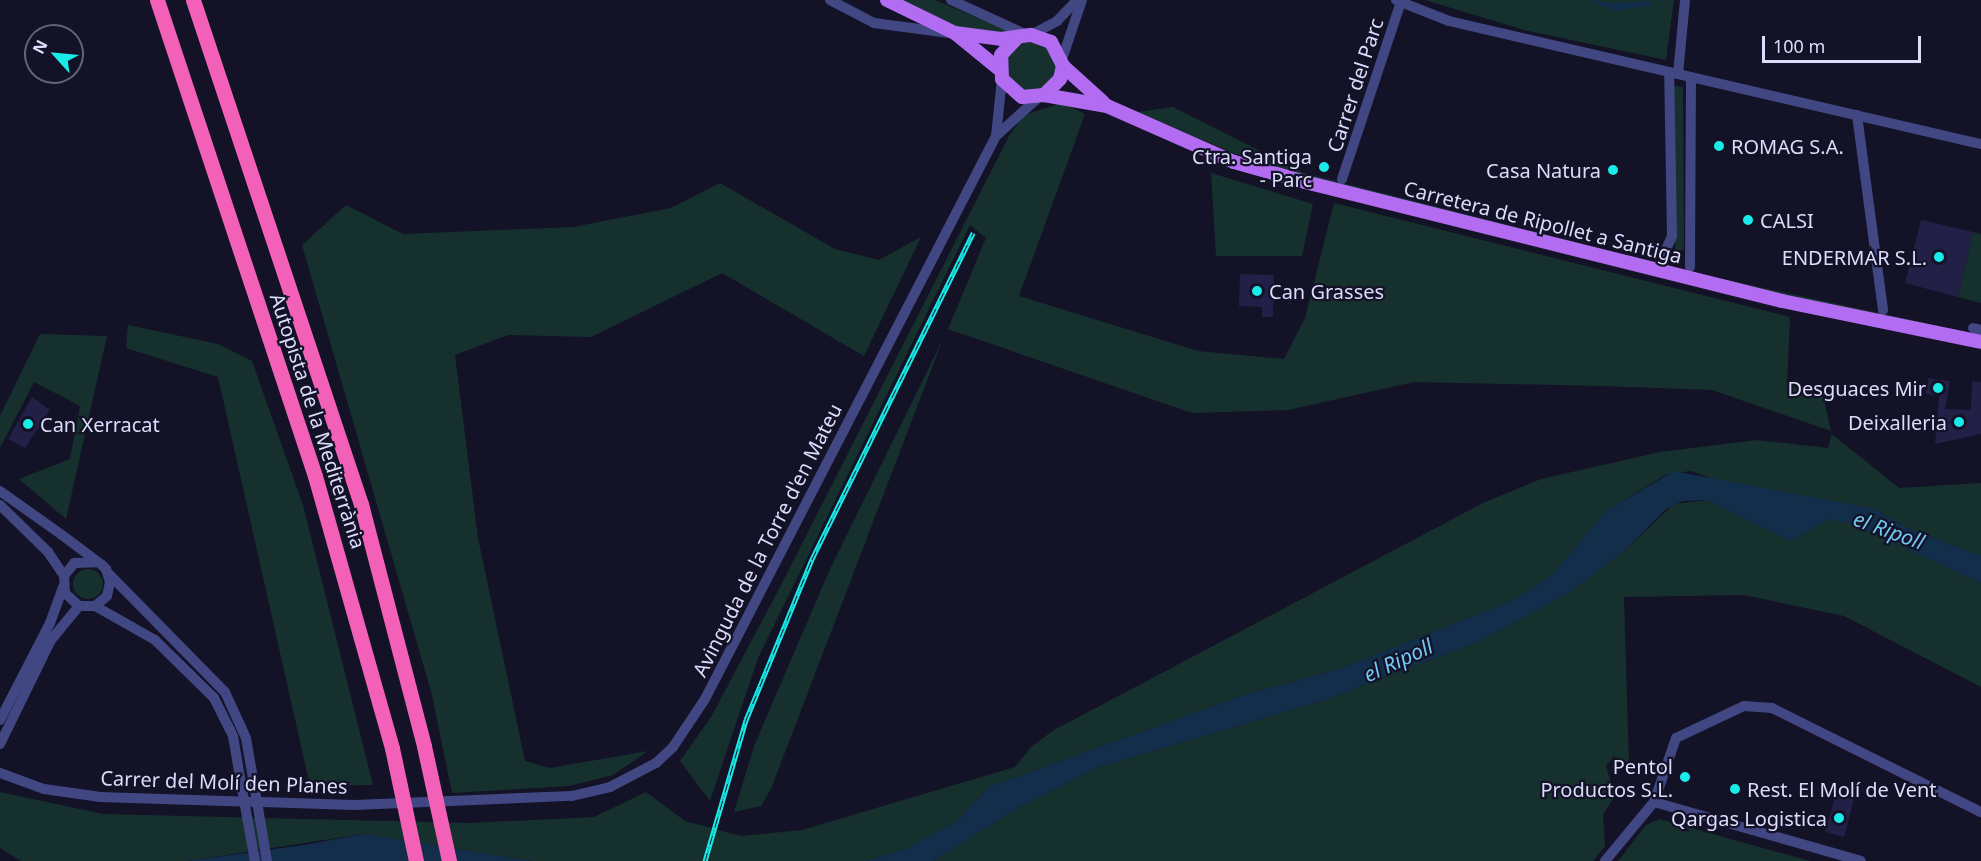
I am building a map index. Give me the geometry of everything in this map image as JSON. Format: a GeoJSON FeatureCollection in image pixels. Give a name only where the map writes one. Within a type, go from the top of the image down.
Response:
{"type":"FeatureCollection","features":[{"type":"Feature","properties":{"kind":"highway","name":"Autopista de la Mediterrània"},"geometry":{"type":"LineString","coordinates":[[157,0],[312,466],[392,747],[416,861]]}},
{"type":"Feature","properties":{"kind":"highway","name":"Autopista de la Mediterrània"},"geometry":{"type":"LineString","coordinates":[[193,0],[361,504],[424,746],[449,861]]}},
{"type":"Feature","properties":{"kind":"main road"},"geometry":{"type":"LineString","coordinates":[[887,0],[955,33],[1000,74],[1016,94],[1107,106]]}},
{"type":"Feature","properties":{"kind":"main road"},"geometry":{"type":"LineString","coordinates":[[955,33],[1025,36],[1051,42],[1063,63],[1107,106]]}},
{"type":"Feature","properties":{"kind":"main road"},"geometry":{"type":"LineString","coordinates":[[1000,74],[1004,50],[1025,36]]}},
{"type":"Feature","properties":{"kind":"main road"},"geometry":{"type":"LineString","coordinates":[[1042,96],[1060,80],[1063,63]]}},
{"type":"Feature","properties":{"kind":"main road","name":"Carretera de Ripollet a Santiga"},"geometry":{"type":"LineString","coordinates":[[1107,106],[1234,162],[1305,182],[1782,301],[1981,342]]}},
{"type":"Feature","properties":{"kind":"street"},"geometry":{"type":"LineString","coordinates":[[830,0],[874,23],[955,33]]}},
{"type":"Feature","properties":{"kind":"street"},"geometry":{"type":"LineString","coordinates":[[951,0],[1025,36],[1057,21],[1079,0]]}},
{"type":"Feature","properties":{"kind":"street"},"geometry":{"type":"LineString","coordinates":[[1063,63],[1079,0]]}},
{"type":"Feature","properties":{"kind":"street"},"geometry":{"type":"LineString","coordinates":[[1661,260],[1672,236],[1673,73],[1685,0]]}},
{"type":"Feature","properties":{"kind":"street"},"geometry":{"type":"LineString","coordinates":[[1399,1],[1449,21],[1981,144]]}},
{"type":"Feature","properties":{"kind":"street","name":"Carrer del Parc"},"geometry":{"type":"LineString","coordinates":[[1342,179],[1399,1]]}},
{"type":"Feature","properties":{"kind":"street","name":"Avinguda de la Torre d'en Mateu"},"geometry":{"type":"LineString","coordinates":[[996,136],[1000,74]]}},
{"type":"Feature","properties":{"kind":"street"},"geometry":{"type":"LineString","coordinates":[[1690,267],[1691,77]]}},
{"type":"Feature","properties":{"kind":"street","name":"Avinguda de la Torre d'en Mateu"},"geometry":{"type":"LineString","coordinates":[[450,803],[532,801],[610,787],[656,764],[673,747],[710,689],[996,136],[1042,96]]}},
{"type":"Feature","properties":{"kind":"street"},"geometry":{"type":"LineString","coordinates":[[1857,115],[1883,310]]}},
{"type":"Feature","properties":{"kind":"street"},"geometry":{"type":"LineString","coordinates":[[0,491],[97,562],[225,692],[246,738],[267,861]]}},
{"type":"Feature","properties":{"kind":"street"},"geometry":{"type":"LineString","coordinates":[[0,505],[48,552],[64,581],[68,598],[79,606],[95,606],[140,627],[214,698],[233,736],[255,861]]}},
{"type":"Feature","properties":{"kind":"street"},"geometry":{"type":"LineString","coordinates":[[0,720],[50,623],[64,581],[81,560],[97,562]]}},
{"type":"Feature","properties":{"kind":"street"},"geometry":{"type":"LineString","coordinates":[[95,606],[110,589],[109,574]]}},
{"type":"Feature","properties":{"kind":"street"},"geometry":{"type":"LineString","coordinates":[[0,744],[51,640],[79,606]]}},
{"type":"Feature","properties":{"kind":"street"},"geometry":{"type":"LineString","coordinates":[[1605,861],[1654,802],[1676,738],[1744,706],[1758,705],[1981,812]]}},
{"type":"Feature","properties":{"kind":"street","name":"Carrer del Molí den Planes"},"geometry":{"type":"LineString","coordinates":[[0,773],[44,789],[100,797],[354,805],[450,803]]}},
{"type":"Feature","properties":{"kind":"street"},"geometry":{"type":"LineString","coordinates":[[1654,802],[1861,861]]}},
{"type":"Feature","properties":{"kind":"green space"},"geometry":{"type":"Polygon","coordinates":[[[902,0],[935,0],[1011,32],[969,32],[902,0]]]}},
{"type":"Feature","properties":{"kind":"green space"},"geometry":{"type":"Polygon","coordinates":[[[1425,0],[1674,0],[1666,60],[1524,30],[1425,0]]]}},
{"type":"Feature","properties":{"kind":"green space"},"geometry":{"type":"Polygon","coordinates":[[[1032,41],[1042,43],[1050,49],[1056,57],[1058,67],[1056,77],[1050,85],[1042,91],[1032,93],[1022,91],[1014,85],[1008,77],[1006,67],[1008,57],[1014,49],[1022,43],[1032,41]]]}},
{"type":"Feature","properties":{"kind":"green space"},"geometry":{"type":"Polygon","coordinates":[[[1674,86],[1683,87],[1684,250],[1675,250],[1674,86]]]}},
{"type":"Feature","properties":{"kind":"green space"},"geometry":{"type":"Polygon","coordinates":[[[1062,103],[1085,114],[1019,296],[1198,351],[1284,359],[1305,318],[1334,203],[1790,317],[1787,385],[1823,395],[1831,431],[1712,390],[1602,386],[1414,382],[1288,410],[1192,413],[948,329],[986,238],[970,225],[758,658],[710,801],[680,761],[711,717],[779,589],[1009,136],[1024,115],[1062,103]]]}},
{"type":"Feature","properties":{"kind":"green space"},"geometry":{"type":"Polygon","coordinates":[[[1173,107],[1304,173],[1709,276],[1975,334],[1758,289],[1322,181],[1233,153],[1137,112],[1173,107]]]}},
{"type":"Feature","properties":{"kind":"green space"},"geometry":{"type":"Polygon","coordinates":[[[1211,173],[1313,204],[1302,256],[1216,256],[1211,173]]]}},
{"type":"Feature","properties":{"kind":"green space"},"geometry":{"type":"Polygon","coordinates":[[[720,183],[835,249],[879,260],[921,237],[864,356],[722,273],[591,337],[508,335],[455,355],[478,538],[525,761],[550,768],[648,751],[613,775],[569,786],[452,793],[432,695],[302,245],[346,205],[403,234],[573,227],[671,208],[720,183]]]}},
{"type":"Feature","properties":{"kind":"green space"},"geometry":{"type":"Polygon","coordinates":[[[1973,232],[1981,234],[1981,303],[1958,297],[1973,232]]]}},
{"type":"Feature","properties":{"kind":"green space"},"geometry":{"type":"Polygon","coordinates":[[[128,325],[218,344],[252,361],[303,505],[373,785],[310,786],[218,377],[126,348],[128,325]]]}},
{"type":"Feature","properties":{"kind":"green space"},"geometry":{"type":"Polygon","coordinates":[[[40,334],[107,336],[66,519],[19,479],[70,459],[80,406],[34,382],[0,448],[0,416],[40,334]]]}},
{"type":"Feature","properties":{"kind":"green space"},"geometry":{"type":"Polygon","coordinates":[[[943,339],[771,789],[761,806],[734,812],[754,746],[830,569],[943,339]]]}},
{"type":"Feature","properties":{"kind":"green space"},"geometry":{"type":"Polygon","coordinates":[[[1832,434],[1899,488],[1981,483],[1981,556],[1907,528],[1875,509],[1728,484],[1691,471],[1667,474],[1606,511],[1551,576],[1514,600],[1342,668],[1241,696],[989,787],[955,823],[903,850],[866,861],[532,861],[363,834],[187,861],[21,861],[0,848],[0,792],[103,814],[471,823],[594,817],[646,792],[685,821],[741,836],[802,830],[1015,767],[1032,746],[1054,730],[1483,503],[1541,479],[1660,452],[1757,440],[1828,448],[1832,434]]]}},
{"type":"Feature","properties":{"kind":"green space"},"geometry":{"type":"Polygon","coordinates":[[[1707,500],[1791,541],[1829,519],[1853,524],[1981,583],[1981,687],[1844,616],[1744,595],[1624,597],[1629,765],[1626,770],[1614,756],[1606,766],[1615,796],[1603,814],[1605,846],[1593,861],[933,861],[1018,808],[1099,767],[1325,700],[1480,641],[1570,592],[1623,552],[1674,504],[1707,500]]]}},
{"type":"Feature","properties":{"kind":"green space"},"geometry":{"type":"Polygon","coordinates":[[[88,569],[99,573],[103,584],[99,595],[88,599],[77,595],[73,584],[77,573],[88,569]]]}},
{"type":"Feature","properties":{"kind":"green space"},"geometry":{"type":"Polygon","coordinates":[[[1659,819],[1810,861],[1618,861],[1646,825],[1659,819]]]}},
{"type":"Feature","properties":{"kind":"water"},"geometry":{"type":"Polygon","coordinates":[[[1588,0],[1612,3],[1652,1],[1651,5],[1615,11],[1588,0]]]}},
{"type":"Feature","properties":{"kind":"water","name":"el Ripoll"},"geometry":{"type":"Polygon","coordinates":[[[1674,471],[1875,509],[1907,528],[1981,556],[1981,583],[1853,524],[1829,519],[1791,541],[1707,500],[1683,501],[1666,509],[1623,552],[1570,592],[1480,641],[1325,700],[1099,767],[1018,808],[933,861],[866,861],[903,850],[955,823],[989,787],[1241,696],[1342,668],[1514,600],[1551,576],[1606,511],[1674,471]]]}},
{"type":"Feature","properties":{"kind":"water"},"geometry":{"type":"Polygon","coordinates":[[[363,834],[532,861],[187,861],[304,845],[363,834]]]}},
{"type":"Feature","properties":{"kind":"building","name":"ENDERMAR S.L."},"geometry":{"type":"Polygon","coordinates":[[[1921,220],[1973,232],[1958,297],[1905,283],[1921,220]]]}},
{"type":"Feature","properties":{"kind":"building","name":"Can Grasses"},"geometry":{"type":"Polygon","coordinates":[[[1240,274],[1274,275],[1273,317],[1262,317],[1262,307],[1239,306],[1240,274]]]}},
{"type":"Feature","properties":{"kind":"building","name":"Deixalleria"},"geometry":{"type":"Polygon","coordinates":[[[1928,378],[1950,381],[1945,409],[1971,410],[1972,381],[1981,382],[1981,434],[1935,444],[1939,396],[1926,394],[1928,378]]]}},
{"type":"Feature","properties":{"kind":"building","name":"Can Xerracat"},"geometry":{"type":"Polygon","coordinates":[[[32,397],[50,410],[25,448],[8,439],[32,397]]]}},
{"type":"Feature","properties":{"kind":"building","name":"Qargas Logistica"},"geometry":{"type":"Polygon","coordinates":[[[1836,794],[1854,799],[1844,837],[1825,832],[1836,794]]]}},
{"type":"Feature","properties":{"kind":"railway"},"geometry":{"type":"LineString","coordinates":[[705,861],[746,720],[812,559],[973,233]]}},
{"type":"Feature","properties":{"kind":"place","name":"ROMAG S.A."},"geometry":{"type":"Point","coordinates":[1719,146]}},
{"type":"Feature","properties":{"kind":"place","name":"Ctra. Santiga - Parc"},"geometry":{"type":"Point","coordinates":[1324,167]}},
{"type":"Feature","properties":{"kind":"place","name":"Casa Natura"},"geometry":{"type":"Point","coordinates":[1613,170]}},
{"type":"Feature","properties":{"kind":"place","name":"CALSI"},"geometry":{"type":"Point","coordinates":[1748,220]}},
{"type":"Feature","properties":{"kind":"place","name":"ENDERMAR S.L."},"geometry":{"type":"Point","coordinates":[1939,257]}},
{"type":"Feature","properties":{"kind":"place","name":"Can Grasses"},"geometry":{"type":"Point","coordinates":[1257,291]}},
{"type":"Feature","properties":{"kind":"place","name":"Desguaces Mir"},"geometry":{"type":"Point","coordinates":[1938,388]}},
{"type":"Feature","properties":{"kind":"place","name":"Deixalleria"},"geometry":{"type":"Point","coordinates":[1959,422]}},
{"type":"Feature","properties":{"kind":"place","name":"Can Xerracat"},"geometry":{"type":"Point","coordinates":[28,424]}},
{"type":"Feature","properties":{"kind":"place","name":"Pentol Productos S.L."},"geometry":{"type":"Point","coordinates":[1685,777]}},
{"type":"Feature","properties":{"kind":"place","name":"Rest. El Molí de Vent"},"geometry":{"type":"Point","coordinates":[1735,789]}},
{"type":"Feature","properties":{"kind":"place","name":"Qargas Logistica"},"geometry":{"type":"Point","coordinates":[1839,818]}}]}
